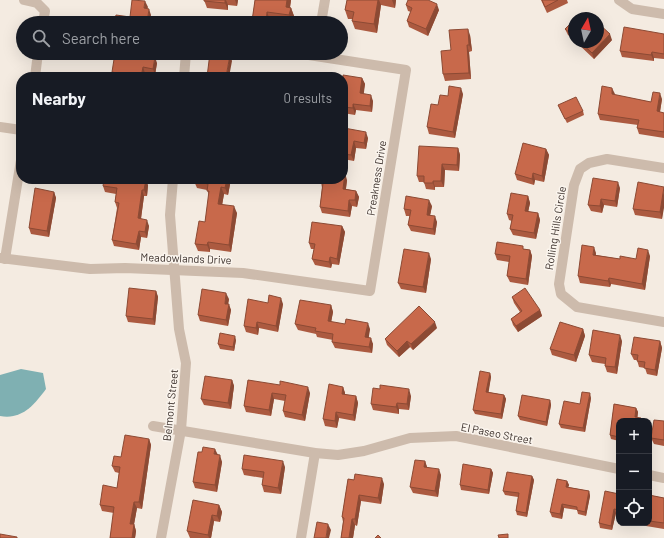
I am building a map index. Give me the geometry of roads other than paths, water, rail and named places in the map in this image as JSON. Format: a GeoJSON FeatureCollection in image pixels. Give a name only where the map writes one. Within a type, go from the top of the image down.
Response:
{"type":"FeatureCollection","features":[{"type":"Feature","properties":{"kind":"street"},"geometry":{"type":"LineString","coordinates":[[24,0],[37,3],[45,10],[44,16]]}},
{"type":"Feature","properties":{"kind":"street"},"geometry":{"type":"LineString","coordinates":[[322,16],[325,0]]}},
{"type":"Feature","properties":{"kind":"street"},"geometry":{"type":"LineString","coordinates":[[619,0],[632,9],[664,14]]}},
{"type":"Feature","properties":{"kind":"street"},"geometry":{"type":"LineString","coordinates":[[35,72],[37,60]]}},
{"type":"Feature","properties":{"kind":"street"},"geometry":{"type":"LineString","coordinates":[[184,72],[185,60]]}},
{"type":"Feature","properties":{"kind":"street","name":"Preakness Drive"},"geometry":{"type":"LineString","coordinates":[[346,60],[406,70],[370,291]]}},
{"type":"Feature","properties":{"kind":"street"},"geometry":{"type":"LineString","coordinates":[[0,127],[16,129]]}},
{"type":"Feature","properties":{"kind":"street","name":"Rolling Hills Circle"},"geometry":{"type":"LineString","coordinates":[[664,168],[607,158],[589,163],[580,169],[574,185],[559,284],[562,294],[577,307],[664,322]]}},
{"type":"Feature","properties":{"kind":"street"},"geometry":{"type":"LineString","coordinates":[[3,259],[17,184]]}},
{"type":"Feature","properties":{"kind":"street","name":"Belmont Street"},"geometry":{"type":"LineString","coordinates":[[161,538],[181,430],[186,363],[179,329],[170,215],[173,184]]}},
{"type":"Feature","properties":{"kind":"street","name":"Meadowlands Drive"},"geometry":{"type":"LineString","coordinates":[[3,259],[90,269],[174,269],[244,273],[370,291]]}},
{"type":"Feature","properties":{"kind":"street","name":"El Paseo Street"},"geometry":{"type":"LineString","coordinates":[[153,426],[315,453],[338,455],[364,451],[410,438],[456,436],[616,468]]}},
{"type":"Feature","properties":{"kind":"street"},"geometry":{"type":"LineString","coordinates":[[301,538],[315,453]]}},
{"type":"Feature","properties":{"kind":"street"},"geometry":{"type":"LineString","coordinates":[[652,476],[664,478]]}},
{"type":"Feature","properties":{"kind":"water"},"geometry":{"type":"Polygon","coordinates":[[[21,369],[43,373],[46,389],[37,401],[27,410],[15,416],[0,416],[0,375],[21,369]]]}}]}
